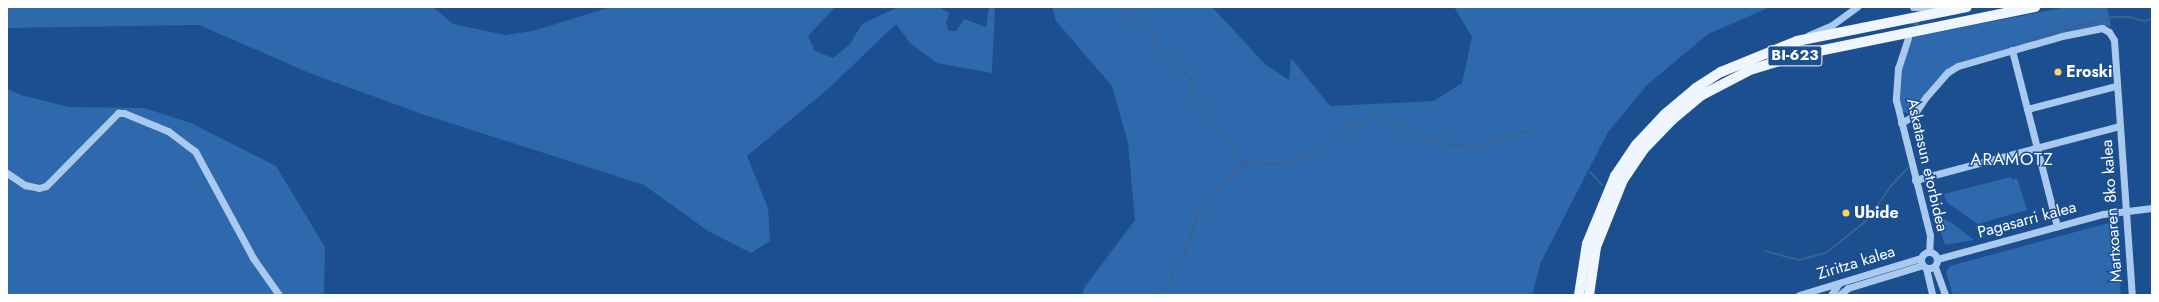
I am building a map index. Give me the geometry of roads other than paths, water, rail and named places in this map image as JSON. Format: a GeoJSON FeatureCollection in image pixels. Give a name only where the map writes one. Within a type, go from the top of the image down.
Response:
{"type":"FeatureCollection","features":[{"type":"Feature","properties":{"kind":"main road","name":"BI-623"},"geometry":{"type":"LineString","coordinates":[[1579,295],[1587,244],[1595,220],[1615,176],[1636,145],[1665,114],[1709,80],[1745,61],[1798,41],[1967,7]]}},
{"type":"Feature","properties":{"kind":"main road","name":"BI-623"},"geometry":{"type":"LineString","coordinates":[[1589,295],[1591,272],[1601,230],[1623,180],[1643,150],[1672,120],[1702,95],[1726,81],[1750,70],[1834,46],[2035,7]]}},
{"type":"Feature","properties":{"kind":"street"},"geometry":{"type":"LineString","coordinates":[[1798,41],[1832,25],[1857,7]]}},
{"type":"Feature","properties":{"kind":"street"},"geometry":{"type":"LineString","coordinates":[[1913,7],[1942,7]]}},
{"type":"Feature","properties":{"kind":"street","name":"Martxoaren 8ko kalea"},"geometry":{"type":"LineString","coordinates":[[2012,50],[2102,28],[2109,32],[2114,40],[2116,86],[2132,295]]}},
{"type":"Feature","properties":{"kind":"street","name":"Askatasun etorbidea"},"geometry":{"type":"LineString","coordinates":[[1908,38],[1898,68],[1896,83],[1901,123],[1930,235],[1929,252]]}},
{"type":"Feature","properties":{"kind":"street"},"geometry":{"type":"LineString","coordinates":[[1901,123],[1913,116],[1926,97],[1948,72],[1958,66],[2012,50],[2057,226]]}},
{"type":"Feature","properties":{"kind":"street"},"geometry":{"type":"LineString","coordinates":[[2027,109],[2116,86]]}},
{"type":"Feature","properties":{"kind":"street"},"geometry":{"type":"LineString","coordinates":[[7,173],[25,185],[39,188],[46,186],[118,113],[124,112],[168,131],[195,152],[253,258],[280,295]]}},
{"type":"Feature","properties":{"kind":"street","name":"Martxoaren 8ko kalea"},"geometry":{"type":"LineString","coordinates":[[1915,180],[2120,126]]}},
{"type":"Feature","properties":{"kind":"street","name":"Pagasarri kalea"},"geometry":{"type":"LineString","coordinates":[[1937,259],[2057,226],[2125,211],[2152,208]]}},
{"type":"Feature","properties":{"kind":"street"},"geometry":{"type":"LineString","coordinates":[[1932,295],[1923,264],[1929,252],[1935,255],[1937,259],[1935,267],[1945,295]]}},
{"type":"Feature","properties":{"kind":"street"},"geometry":{"type":"LineString","coordinates":[[1923,264],[1935,267]]}},
{"type":"Feature","properties":{"kind":"street","name":"Ziritza kalea"},"geometry":{"type":"LineString","coordinates":[[1799,295],[1840,281],[1923,264]]}},
{"type":"Feature","properties":{"kind":"street","name":"Ziritza kalea"},"geometry":{"type":"LineString","coordinates":[[1841,293],[1923,264]]}},
{"type":"Feature","properties":{"kind":"street"},"geometry":{"type":"LineString","coordinates":[[1831,295],[1840,281]]}},
{"type":"Feature","properties":{"kind":"waterway"},"geometry":{"type":"LineString","coordinates":[[1121,7],[1125,15],[1135,23],[1147,26],[1161,54],[1191,79],[1197,100],[1242,162],[1290,165],[1312,155],[1336,133],[1366,122],[1368,115],[1372,114],[1379,114],[1421,139],[1451,145],[1475,147],[1524,131],[1539,137]]}},
{"type":"Feature","properties":{"kind":"waterway"},"geometry":{"type":"LineString","coordinates":[[2025,41],[2113,17],[2130,17],[2144,21],[2152,19]]}},
{"type":"Feature","properties":{"kind":"waterway"},"geometry":{"type":"LineString","coordinates":[[1159,295],[1172,279],[1173,269],[1186,259],[1185,250],[1199,212],[1206,208],[1210,198],[1220,185],[1249,163]]}},
{"type":"Feature","properties":{"kind":"waterway"},"geometry":{"type":"LineString","coordinates":[[1765,251],[1799,260],[1826,253],[1866,221],[1891,186],[1908,168]]}},
{"type":"Feature","properties":{"kind":"waterway"},"geometry":{"type":"LineString","coordinates":[[1590,172],[1602,185]]}},
{"type":"Feature","properties":{"kind":"tunnel"},"geometry":{"type":"LineString","coordinates":[[1910,34],[1922,7]]}},
{"type":"Feature","properties":{"kind":"place","name":"Eroski"},"geometry":{"type":"Point","coordinates":[2058,72]}},
{"type":"Feature","properties":{"kind":"place","name":"Ubide"},"geometry":{"type":"Point","coordinates":[1846,213]}},
{"type":"Feature","properties":{"kind":"district","name":"ARAMOTZ"},"geometry":{"type":"Point","coordinates":[2012,160]}}]}
